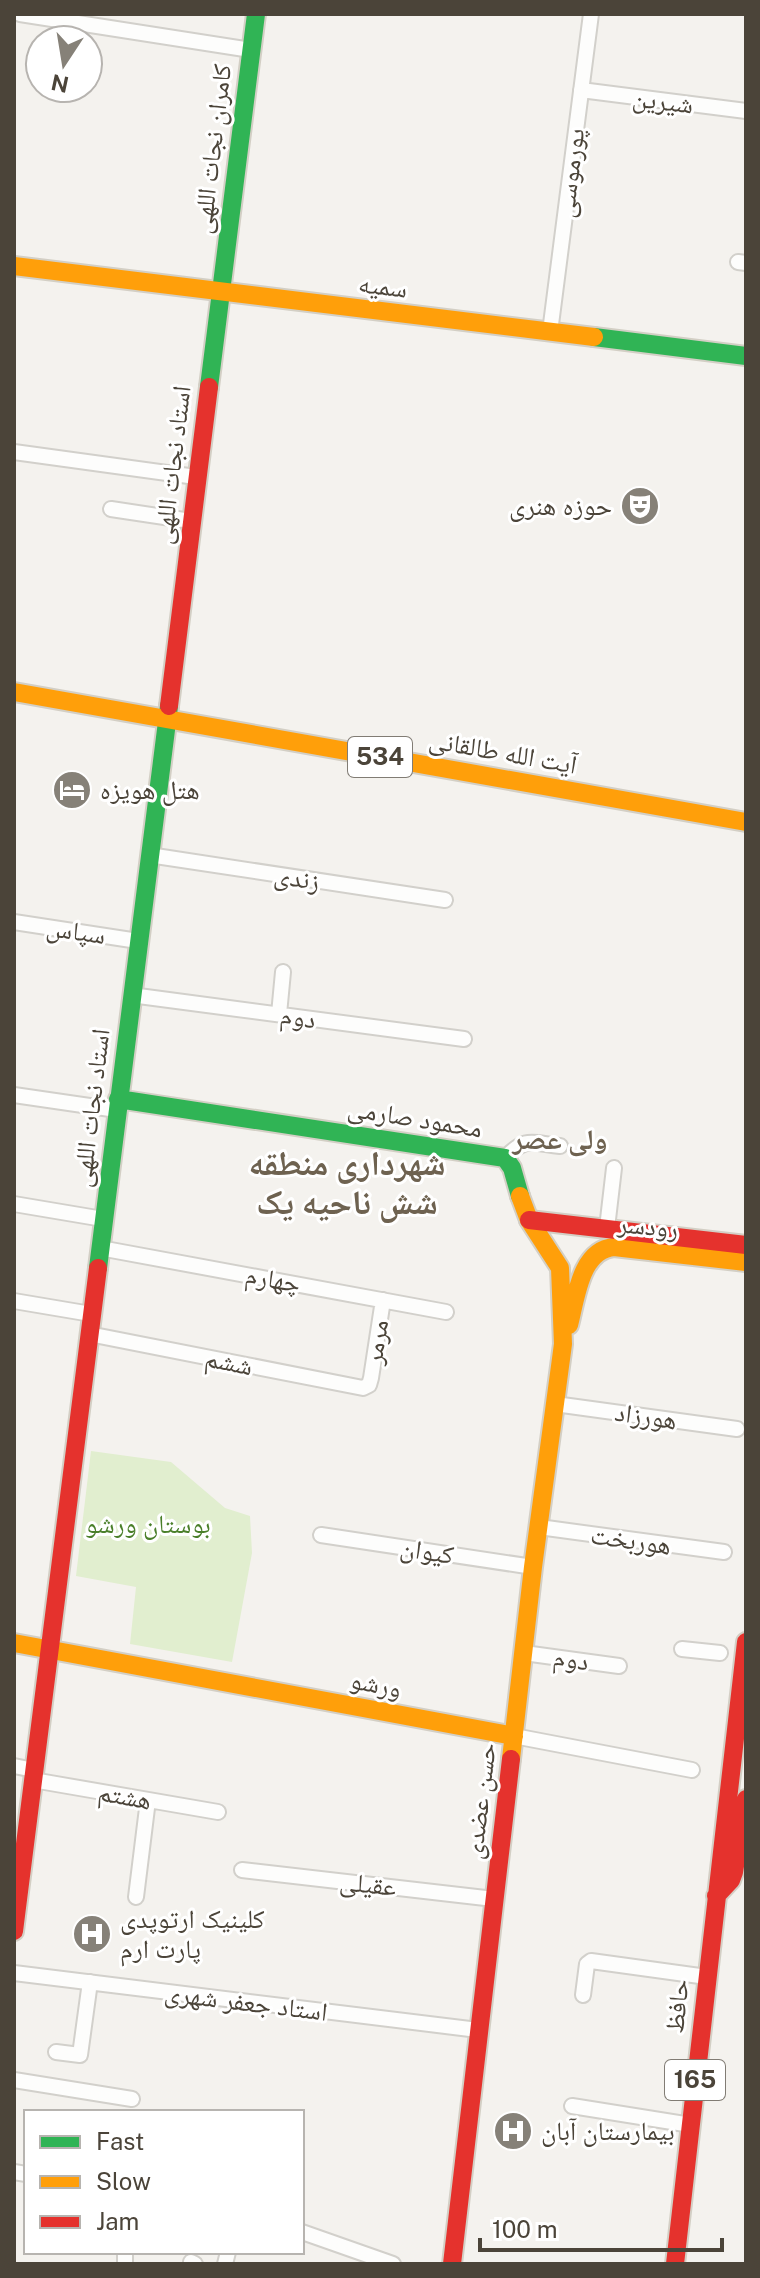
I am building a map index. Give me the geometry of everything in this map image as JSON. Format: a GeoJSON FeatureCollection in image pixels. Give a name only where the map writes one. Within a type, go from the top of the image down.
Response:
{"type":"FeatureCollection","features":[{"type":"Feature","properties":{"kind":"main road","name":"کامران نجات اللهی"},"geometry":{"type":"LineString","coordinates":[[220,292],[256,14]]}},
{"type":"Feature","properties":{"kind":"main road","name":"سمیه"},"geometry":{"type":"LineString","coordinates":[[14,266],[746,356]]}},
{"type":"Feature","properties":{"kind":"main road","name":"استاد نجات اللهی"},"geometry":{"type":"LineString","coordinates":[[14,1931],[19,1845],[34,1775],[220,292]]}},
{"type":"Feature","properties":{"kind":"main road","name":"آیت الله طالقانی"},"geometry":{"type":"LineString","coordinates":[[14,692],[746,822]]}},
{"type":"Feature","properties":{"kind":"main road","name":"محمود صارمی"},"geometry":{"type":"LineString","coordinates":[[118,1104],[505,1158],[512,1168],[523,1208],[560,1268],[563,1344]]}},
{"type":"Feature","properties":{"kind":"main road","name":"رودسر"},"geometry":{"type":"LineString","coordinates":[[529,1220],[746,1245]]}},
{"type":"Feature","properties":{"kind":"main road","name":"رودسر"},"geometry":{"type":"LineString","coordinates":[[563,1344],[585,1272],[597,1252],[604,1248],[746,1262]]}},
{"type":"Feature","properties":{"kind":"main road","name":"حسن عضدی"},"geometry":{"type":"LineString","coordinates":[[452,2264],[533,1567],[563,1344]]}},
{"type":"Feature","properties":{"kind":"main road","name":"حافظ"},"geometry":{"type":"LineString","coordinates":[[675,2264],[746,1642]]}},
{"type":"Feature","properties":{"kind":"main road","name":"ورشو"},"geometry":{"type":"LineString","coordinates":[[14,1643],[514,1736]]}},
{"type":"Feature","properties":{"kind":"main road","name":"حافظ"},"geometry":{"type":"LineString","coordinates":[[716,1896],[734,1872],[745,1806]]}},
{"type":"Feature","properties":{"kind":"street"},"geometry":{"type":"LineString","coordinates":[[20,14],[251,50]]}},
{"type":"Feature","properties":{"kind":"street","name":"پورموسی"},"geometry":{"type":"LineString","coordinates":[[550,332],[591,14]]}},
{"type":"Feature","properties":{"kind":"street","name":"شیرین"},"geometry":{"type":"LineString","coordinates":[[581,90],[746,111]]}},
{"type":"Feature","properties":{"kind":"street"},"geometry":{"type":"LineString","coordinates":[[14,452],[196,477]]}},
{"type":"Feature","properties":{"kind":"street"},"geometry":{"type":"LineString","coordinates":[[111,509],[191,521]]}},
{"type":"Feature","properties":{"kind":"street","name":"زندی"},"geometry":{"type":"LineString","coordinates":[[149,855],[445,900]]}},
{"type":"Feature","properties":{"kind":"street","name":"سپاس"},"geometry":{"type":"LineString","coordinates":[[14,922],[138,941]]}},
{"type":"Feature","properties":{"kind":"street"},"geometry":{"type":"LineString","coordinates":[[279,1014],[283,972]]}},
{"type":"Feature","properties":{"kind":"street","name":"دوم"},"geometry":{"type":"LineString","coordinates":[[131,995],[464,1039]]}},
{"type":"Feature","properties":{"kind":"street","name":"محمود صارمی"},"geometry":{"type":"LineString","coordinates":[[14,1095],[118,1104]]}},
{"type":"Feature","properties":{"kind":"street"},"geometry":{"type":"LineString","coordinates":[[505,1158],[525,1142],[560,1146]]}},
{"type":"Feature","properties":{"kind":"street"},"geometry":{"type":"LineString","coordinates":[[607,1228],[614,1168]]}},
{"type":"Feature","properties":{"kind":"street"},"geometry":{"type":"LineString","coordinates":[[14,1204],[103,1219]]}},
{"type":"Feature","properties":{"kind":"street","name":"چهارم"},"geometry":{"type":"LineString","coordinates":[[100,1248],[446,1312]]}},
{"type":"Feature","properties":{"kind":"street","name":"مرمر"},"geometry":{"type":"LineString","coordinates":[[369,1385],[383,1300]]}},
{"type":"Feature","properties":{"kind":"street"},"geometry":{"type":"LineString","coordinates":[[14,1301],[91,1314]]}},
{"type":"Feature","properties":{"kind":"street","name":"ششم"},"geometry":{"type":"LineString","coordinates":[[89,1334],[363,1388],[369,1385]]}},
{"type":"Feature","properties":{"kind":"street","name":"هورزاد"},"geometry":{"type":"LineString","coordinates":[[555,1404],[737,1429]]}},
{"type":"Feature","properties":{"kind":"street","name":"هوربخت"},"geometry":{"type":"LineString","coordinates":[[539,1527],[724,1552]]}},
{"type":"Feature","properties":{"kind":"street","name":"کیوان"},"geometry":{"type":"LineString","coordinates":[[321,1535],[533,1567]]}},
{"type":"Feature","properties":{"kind":"street"},"geometry":{"type":"LineString","coordinates":[[682,1649],[720,1653]]}},
{"type":"Feature","properties":{"kind":"street","name":"دوم"},"geometry":{"type":"LineString","coordinates":[[524,1653],[619,1666]]}},
{"type":"Feature","properties":{"kind":"street","name":"ورشو"},"geometry":{"type":"LineString","coordinates":[[514,1736],[692,1770]]}},
{"type":"Feature","properties":{"kind":"street","name":"هشتم"},"geometry":{"type":"LineString","coordinates":[[14,1766],[34,1775],[218,1812]]}},
{"type":"Feature","properties":{"kind":"street"},"geometry":{"type":"LineString","coordinates":[[136,1897],[148,1800]]}},
{"type":"Feature","properties":{"kind":"street","name":"عقیلی"},"geometry":{"type":"LineString","coordinates":[[242,1870],[494,1899]]}},
{"type":"Feature","properties":{"kind":"street"},"geometry":{"type":"LineString","coordinates":[[583,1995],[587,1964],[591,1961],[707,1977]]}},
{"type":"Feature","properties":{"kind":"street","name":"استاد جعفر شهری"},"geometry":{"type":"LineString","coordinates":[[14,1973],[478,2030]]}},
{"type":"Feature","properties":{"kind":"street"},"geometry":{"type":"LineString","coordinates":[[56,2052],[80,2055],[90,1982]]}},
{"type":"Feature","properties":{"kind":"street"},"geometry":{"type":"LineString","coordinates":[[14,2080],[132,2099]]}},
{"type":"Feature","properties":{"kind":"street"},"geometry":{"type":"LineString","coordinates":[[572,2106],[691,2125]]}},
{"type":"Feature","properties":{"kind":"street"},"geometry":{"type":"LineString","coordinates":[[304,2233],[393,2264]]}},
{"type":"Feature","properties":{"kind":"green space","name":"بوستان ورشو"},"geometry":{"type":"Polygon","coordinates":[[[91,1451],[171,1462],[225,1508],[250,1516],[252,1553],[232,1662],[130,1644],[136,1587],[76,1576],[91,1451]]]}},
{"type":"Feature","properties":{"kind":"traffic: fast"},"geometry":{"type":"LineString","coordinates":[[209,387],[256,14]]}},
{"type":"Feature","properties":{"kind":"traffic: fast"},"geometry":{"type":"LineString","coordinates":[[594,337],[746,356]]}},
{"type":"Feature","properties":{"kind":"traffic: fast"},"geometry":{"type":"LineString","coordinates":[[98,1268],[169,706]]}},
{"type":"Feature","properties":{"kind":"traffic: fast"},"geometry":{"type":"LineString","coordinates":[[118,1099],[505,1158],[512,1168],[520,1196]]}},
{"type":"Feature","properties":{"kind":"traffic: slow"},"geometry":{"type":"LineString","coordinates":[[14,266],[594,337]]}},
{"type":"Feature","properties":{"kind":"traffic: slow"},"geometry":{"type":"LineString","coordinates":[[14,692],[746,822]]}},
{"type":"Feature","properties":{"kind":"traffic: slow"},"geometry":{"type":"LineString","coordinates":[[511,1759],[563,1344],[560,1268],[529,1220],[520,1196]]}},
{"type":"Feature","properties":{"kind":"traffic: slow"},"geometry":{"type":"LineString","coordinates":[[569,1325],[581,1277],[594,1257],[603,1250],[614,1247],[746,1262]]}},
{"type":"Feature","properties":{"kind":"traffic: slow"},"geometry":{"type":"LineString","coordinates":[[14,1643],[514,1736]]}},
{"type":"Feature","properties":{"kind":"traffic: jam"},"geometry":{"type":"LineString","coordinates":[[169,706],[209,387]]}},
{"type":"Feature","properties":{"kind":"traffic: jam"},"geometry":{"type":"LineString","coordinates":[[529,1220],[746,1245]]}},
{"type":"Feature","properties":{"kind":"traffic: jam"},"geometry":{"type":"LineString","coordinates":[[14,1931],[98,1268]]}},
{"type":"Feature","properties":{"kind":"traffic: jam"},"geometry":{"type":"LineString","coordinates":[[675,2264],[746,1642]]}},
{"type":"Feature","properties":{"kind":"traffic: jam"},"geometry":{"type":"LineString","coordinates":[[452,2264],[511,1759]]}},
{"type":"Feature","properties":{"kind":"traffic: jam"},"geometry":{"type":"LineString","coordinates":[[716,1896],[734,1872],[746,1799]]}},
{"type":"Feature","properties":{"kind":"place","name":"حوزه هنری"},"geometry":{"type":"Point","coordinates":[640,506]}},
{"type":"Feature","properties":{"kind":"place","name":"هتل هویزه"},"geometry":{"type":"Point","coordinates":[72,790]}},
{"type":"Feature","properties":{"kind":"place","name":"کلینیک ارتوپدی پارت ارم"},"geometry":{"type":"Point","coordinates":[92,1934]}},
{"type":"Feature","properties":{"kind":"place","name":"بیمارستان آبان"},"geometry":{"type":"Point","coordinates":[513,2131]}},
{"type":"Feature","properties":{"kind":"district","name":"ولی عصر"},"geometry":{"type":"Point","coordinates":[560,1139]}},
{"type":"Feature","properties":{"kind":"district","name":"شهرداری منطقه شش ناحیه یک"},"geometry":{"type":"Point","coordinates":[347,1182]}}]}
